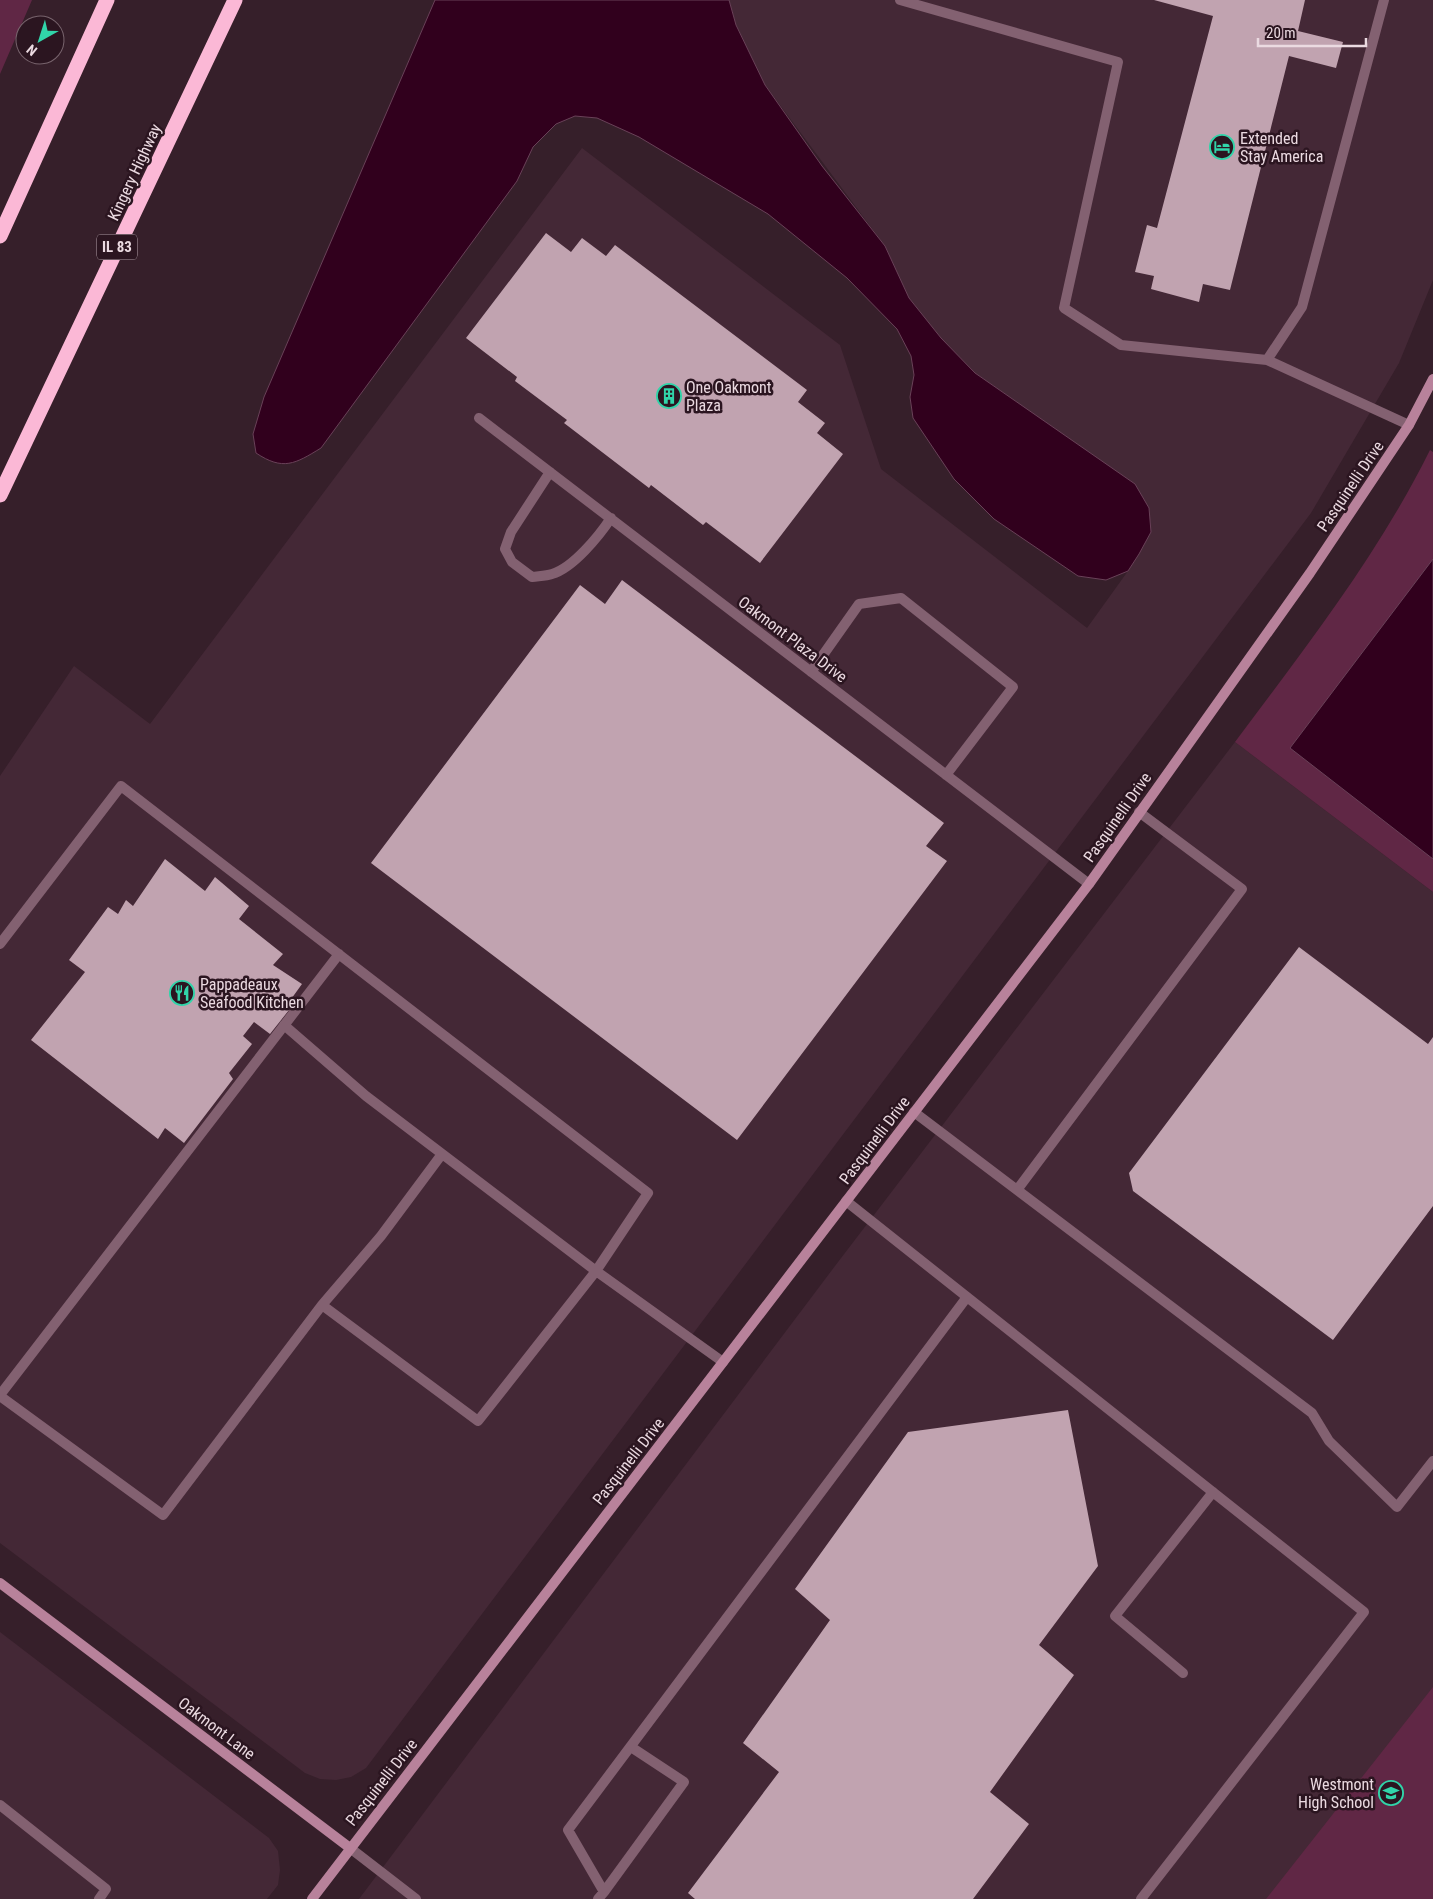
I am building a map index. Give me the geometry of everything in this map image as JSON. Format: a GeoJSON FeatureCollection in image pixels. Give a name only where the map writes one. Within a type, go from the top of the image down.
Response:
{"type":"FeatureCollection","features":[{"type":"Feature","properties":{"kind":"highway"},"geometry":{"type":"LineString","coordinates":[[0,236],[107,0]]}},
{"type":"Feature","properties":{"kind":"highway","name":"Kingery Highway"},"geometry":{"type":"LineString","coordinates":[[0,495],[234,0]]}},
{"type":"Feature","properties":{"kind":"street"},"geometry":{"type":"LineString","coordinates":[[900,0],[1118,62],[1064,308],[1121,345],[1267,360],[1410,425]]}},
{"type":"Feature","properties":{"kind":"street"},"geometry":{"type":"LineString","coordinates":[[1267,360],[1302,307],[1384,0]]}},
{"type":"Feature","properties":{"kind":"street","name":"Pasquinelli Drive"},"geometry":{"type":"LineString","coordinates":[[312,1899],[1089,884],[1310,573],[1410,425],[1433,380]]}},
{"type":"Feature","properties":{"kind":"street","name":"Oakmont Plaza Drive"},"geometry":{"type":"LineString","coordinates":[[480,418],[1089,884]]}},
{"type":"Feature","properties":{"kind":"street"},"geometry":{"type":"LineString","coordinates":[[550,472],[511,532],[505,549],[512,562],[532,577],[553,574],[581,554],[597,538],[611,518]]}},
{"type":"Feature","properties":{"kind":"street"},"geometry":{"type":"LineString","coordinates":[[811,672],[859,604],[901,598],[1013,687],[946,775]]}},
{"type":"Feature","properties":{"kind":"street"},"geometry":{"type":"LineString","coordinates":[[0,944],[121,786],[648,1193],[596,1271],[478,1421],[322,1305]]}},
{"type":"Feature","properties":{"kind":"street"},"geometry":{"type":"LineString","coordinates":[[1017,1190],[1242,889],[1139,812]]}},
{"type":"Feature","properties":{"kind":"street"},"geometry":{"type":"LineString","coordinates":[[339,954],[0,1395],[163,1515],[322,1305],[381,1236],[442,1154]]}},
{"type":"Feature","properties":{"kind":"street"},"geometry":{"type":"LineString","coordinates":[[284,1025],[366,1096],[596,1271],[723,1362]]}},
{"type":"Feature","properties":{"kind":"street"},"geometry":{"type":"LineString","coordinates":[[914,1112],[1312,1412],[1329,1441],[1397,1507],[1433,1461]]}},
{"type":"Feature","properties":{"kind":"street"},"geometry":{"type":"LineString","coordinates":[[846,1201],[1364,1612],[1141,1899]]}},
{"type":"Feature","properties":{"kind":"street"},"geometry":{"type":"LineString","coordinates":[[630,1747],[684,1782],[601,1896],[568,1830],[630,1747],[967,1297]]}},
{"type":"Feature","properties":{"kind":"street"},"geometry":{"type":"LineString","coordinates":[[1183,1673],[1115,1616],[1213,1492]]}},
{"type":"Feature","properties":{"kind":"street","name":"Oakmont Lane"},"geometry":{"type":"LineString","coordinates":[[0,1583],[416,1899]]}},
{"type":"Feature","properties":{"kind":"street"},"geometry":{"type":"LineString","coordinates":[[0,1805],[106,1889],[99,1899]]}},
{"type":"Feature","properties":{"kind":"shaded area"},"geometry":{"type":"Polygon","coordinates":[[[0,0],[32,0],[26,15],[15,15],[15,39],[0,74],[0,0]]]}},
{"type":"Feature","properties":{"kind":"shaded area"},"geometry":{"type":"Polygon","coordinates":[[[435,0],[729,0],[736,25],[765,85],[822,166],[885,246],[909,298],[941,338],[975,373],[1135,484],[1149,508],[1151,532],[1128,571],[1106,580],[1078,576],[994,519],[954,479],[913,418],[910,397],[914,375],[911,356],[897,329],[847,278],[768,214],[639,137],[597,118],[575,116],[556,124],[533,147],[517,181],[321,448],[304,458],[282,464],[265,459],[256,453],[253,434],[264,397],[435,0]]]}},
{"type":"Feature","properties":{"kind":"shaded area"},"geometry":{"type":"Polygon","coordinates":[[[729,0],[1433,0],[1433,280],[1399,363],[1311,513],[366,1768],[351,1777],[336,1780],[320,1779],[305,1773],[0,1543],[0,776],[74,666],[150,724],[582,148],[840,345],[881,469],[1087,628],[1128,571],[1151,532],[1149,508],[1134,484],[975,373],[941,338],[909,298],[885,246],[765,85],[736,25],[729,0]]]}},
{"type":"Feature","properties":{"kind":"shaded area"},"geometry":{"type":"Polygon","coordinates":[[[1430,450],[1433,452],[1433,892],[1235,742],[1314,636],[1364,564],[1410,489],[1430,450]]]}},
{"type":"Feature","properties":{"kind":"shaded area"},"geometry":{"type":"Polygon","coordinates":[[[1433,559],[1433,859],[1290,748],[1433,559]]]}},
{"type":"Feature","properties":{"kind":"shaded area"},"geometry":{"type":"Polygon","coordinates":[[[1235,742],[1433,892],[1433,1899],[359,1899],[835,1266],[1235,742]]]}},
{"type":"Feature","properties":{"kind":"shaded area"},"geometry":{"type":"Polygon","coordinates":[[[0,1632],[269,1838],[278,1851],[280,1870],[278,1885],[267,1899],[0,1899],[0,1632]]]}},
{"type":"Feature","properties":{"kind":"shaded area","name":"Westmont High School"},"geometry":{"type":"Polygon","coordinates":[[[1433,1687],[1433,1899],[1266,1899],[1433,1687]]]}},
{"type":"Feature","properties":{"kind":"building","name":"Extended Stay America"},"geometry":{"type":"Polygon","coordinates":[[[1154,0],[1305,0],[1298,31],[1343,42],[1336,68],[1289,56],[1230,290],[1203,284],[1199,302],[1151,289],[1154,276],[1135,272],[1147,225],[1157,228],[1213,16],[1154,0]]]}},
{"type":"Feature","properties":{"kind":"building","name":"One Oakmont Plaza"},"geometry":{"type":"Polygon","coordinates":[[[546,233],[571,252],[582,238],[606,256],[615,245],[807,390],[798,402],[825,423],[817,433],[843,454],[760,563],[706,522],[703,525],[651,485],[649,488],[564,423],[567,420],[515,381],[517,377],[466,338],[546,233]]]}},
{"type":"Feature","properties":{"kind":"building"},"geometry":{"type":"Polygon","coordinates":[[[622,580],[944,823],[926,846],[947,861],[737,1140],[371,863],[580,585],[605,604],[622,580]]]}},
{"type":"Feature","properties":{"kind":"building","name":"Pappadeaux Seafood Kitchen"},"geometry":{"type":"Polygon","coordinates":[[[165,859],[205,891],[215,877],[249,906],[239,919],[283,954],[273,965],[302,984],[289,1002],[293,1005],[270,1034],[254,1022],[243,1036],[252,1044],[229,1073],[233,1079],[184,1143],[165,1128],[158,1139],[31,1040],[85,972],[69,960],[108,907],[118,914],[126,900],[133,906],[165,859]]]}},
{"type":"Feature","properties":{"kind":"building"},"geometry":{"type":"Polygon","coordinates":[[[1299,947],[1428,1044],[1433,1037],[1433,1206],[1333,1340],[1133,1191],[1129,1173],[1299,947]]]}},
{"type":"Feature","properties":{"kind":"building"},"geometry":{"type":"Polygon","coordinates":[[[1068,1410],[1098,1566],[1039,1645],[1074,1675],[990,1792],[1029,1824],[973,1899],[695,1899],[688,1893],[779,1772],[743,1743],[830,1620],[795,1589],[908,1432],[1068,1410]]]}},
{"type":"Feature","properties":{"kind":"place","name":"Extended Stay America"},"geometry":{"type":"Point","coordinates":[1222,147]}},
{"type":"Feature","properties":{"kind":"place","name":"One Oakmont Plaza"},"geometry":{"type":"Point","coordinates":[669,396]}},
{"type":"Feature","properties":{"kind":"place","name":"Pappadeaux Seafood Kitchen"},"geometry":{"type":"Point","coordinates":[182,993]}},
{"type":"Feature","properties":{"kind":"place","name":"Westmont High School"},"geometry":{"type":"Point","coordinates":[1391,1793]}}]}
